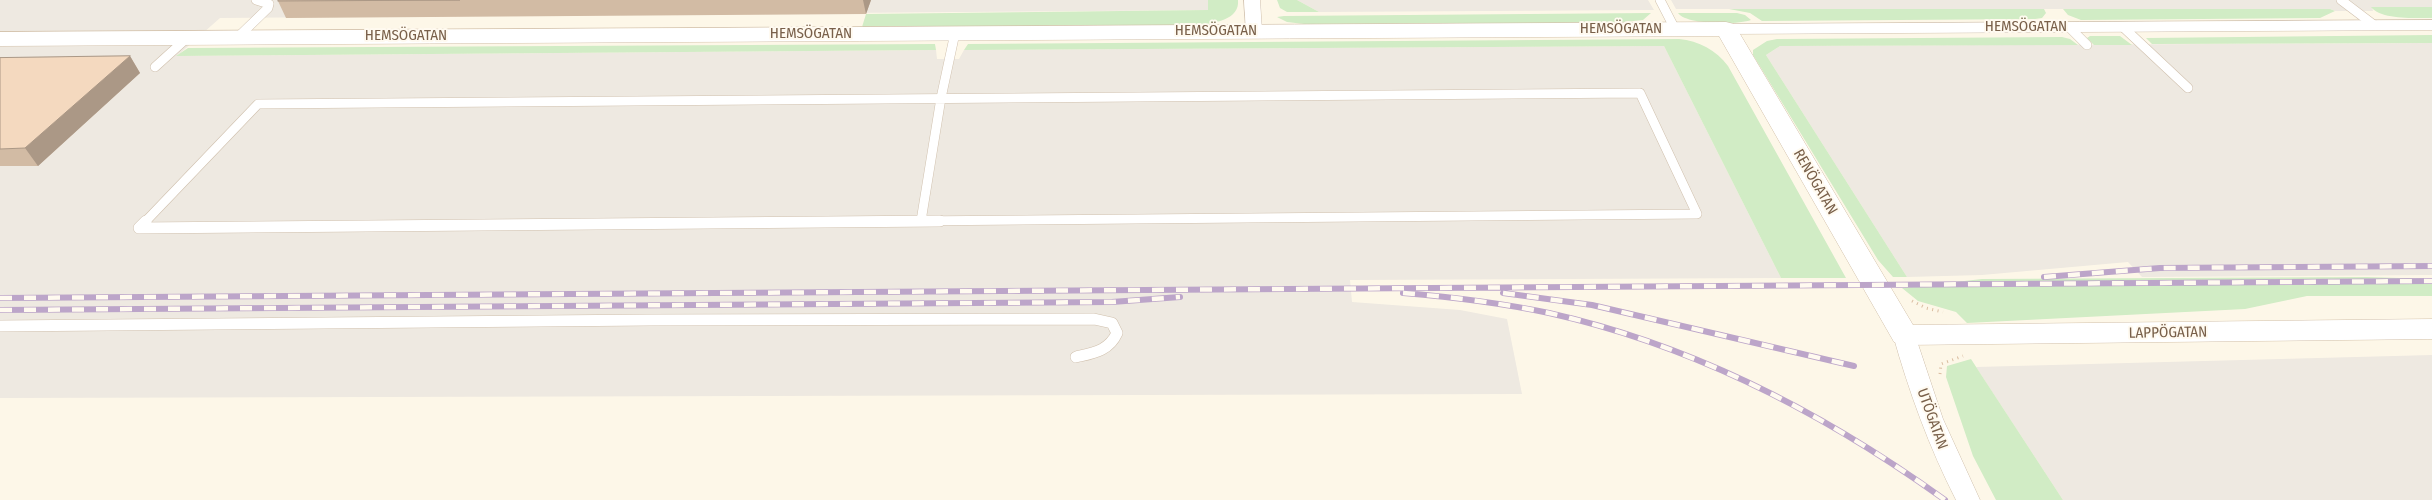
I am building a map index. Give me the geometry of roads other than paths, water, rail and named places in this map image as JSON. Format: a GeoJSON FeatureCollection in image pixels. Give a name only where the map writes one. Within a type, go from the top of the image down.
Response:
{"type":"FeatureCollection","features":[{"type":"Feature","properties":{"kind":"street"},"geometry":{"type":"LineString","coordinates":[[1252,0],[1254,31]]}},
{"type":"Feature","properties":{"kind":"street","name":"HEMSÖGATAN"},"geometry":{"type":"LineString","coordinates":[[0,39],[2432,25]]}},
{"type":"Feature","properties":{"kind":"street","name":"RENÖGATAN"},"geometry":{"type":"LineString","coordinates":[[1726,29],[1904,335]]}},
{"type":"Feature","properties":{"kind":"street","name":"LAPPÖGATAN"},"geometry":{"type":"LineString","coordinates":[[1904,335],[1974,345],[2432,329]]}},
{"type":"Feature","properties":{"kind":"street","name":"UTÖGATAN"},"geometry":{"type":"LineString","coordinates":[[1904,335],[1915,372],[1950,466],[1968,500]]}},
{"type":"Feature","properties":{"kind":"lane"},"geometry":{"type":"LineString","coordinates":[[238,38],[268,8],[269,4],[256,0]]}},
{"type":"Feature","properties":{"kind":"lane"},"geometry":{"type":"LineString","coordinates":[[1660,0],[1675,29]]}},
{"type":"Feature","properties":{"kind":"lane"},"geometry":{"type":"LineString","coordinates":[[2341,0],[2374,26]]}},
{"type":"Feature","properties":{"kind":"lane"},"geometry":{"type":"LineString","coordinates":[[2069,27],[2087,45]]}},
{"type":"Feature","properties":{"kind":"lane"},"geometry":{"type":"LineString","coordinates":[[2123,27],[2188,88]]}},
{"type":"Feature","properties":{"kind":"lane"},"geometry":{"type":"LineString","coordinates":[[921,221],[941,98],[955,33]]}},
{"type":"Feature","properties":{"kind":"lane"},"geometry":{"type":"LineString","coordinates":[[155,67],[187,38]]}},
{"type":"Feature","properties":{"kind":"lane"},"geometry":{"type":"LineString","coordinates":[[1640,93],[1697,214],[139,228],[258,104],[941,98],[1640,93]]}},
{"type":"Feature","properties":{"kind":"lane"},"geometry":{"type":"LineString","coordinates":[[0,326],[650,320],[1094,319],[1112,323],[1117,334],[1114,342],[1103,351],[1076,357]]}},
{"type":"Feature","properties":{"kind":"railway"},"geometry":{"type":"LineString","coordinates":[[2044,277],[2160,268],[2432,266]]}},
{"type":"Feature","properties":{"kind":"railway"},"geometry":{"type":"LineString","coordinates":[[0,298],[2432,281]]}},
{"type":"Feature","properties":{"kind":"railway"},"geometry":{"type":"LineString","coordinates":[[1403,293],[1440,296],[1549,313],[1603,327],[1655,344],[1706,364],[1806,412],[1854,439],[1945,500]]}},
{"type":"Feature","properties":{"kind":"railway"},"geometry":{"type":"LineString","coordinates":[[1503,293],[1592,305],[1854,366]]}},
{"type":"Feature","properties":{"kind":"railway"},"geometry":{"type":"LineString","coordinates":[[0,310],[1112,302],[1180,297]]}}]}
